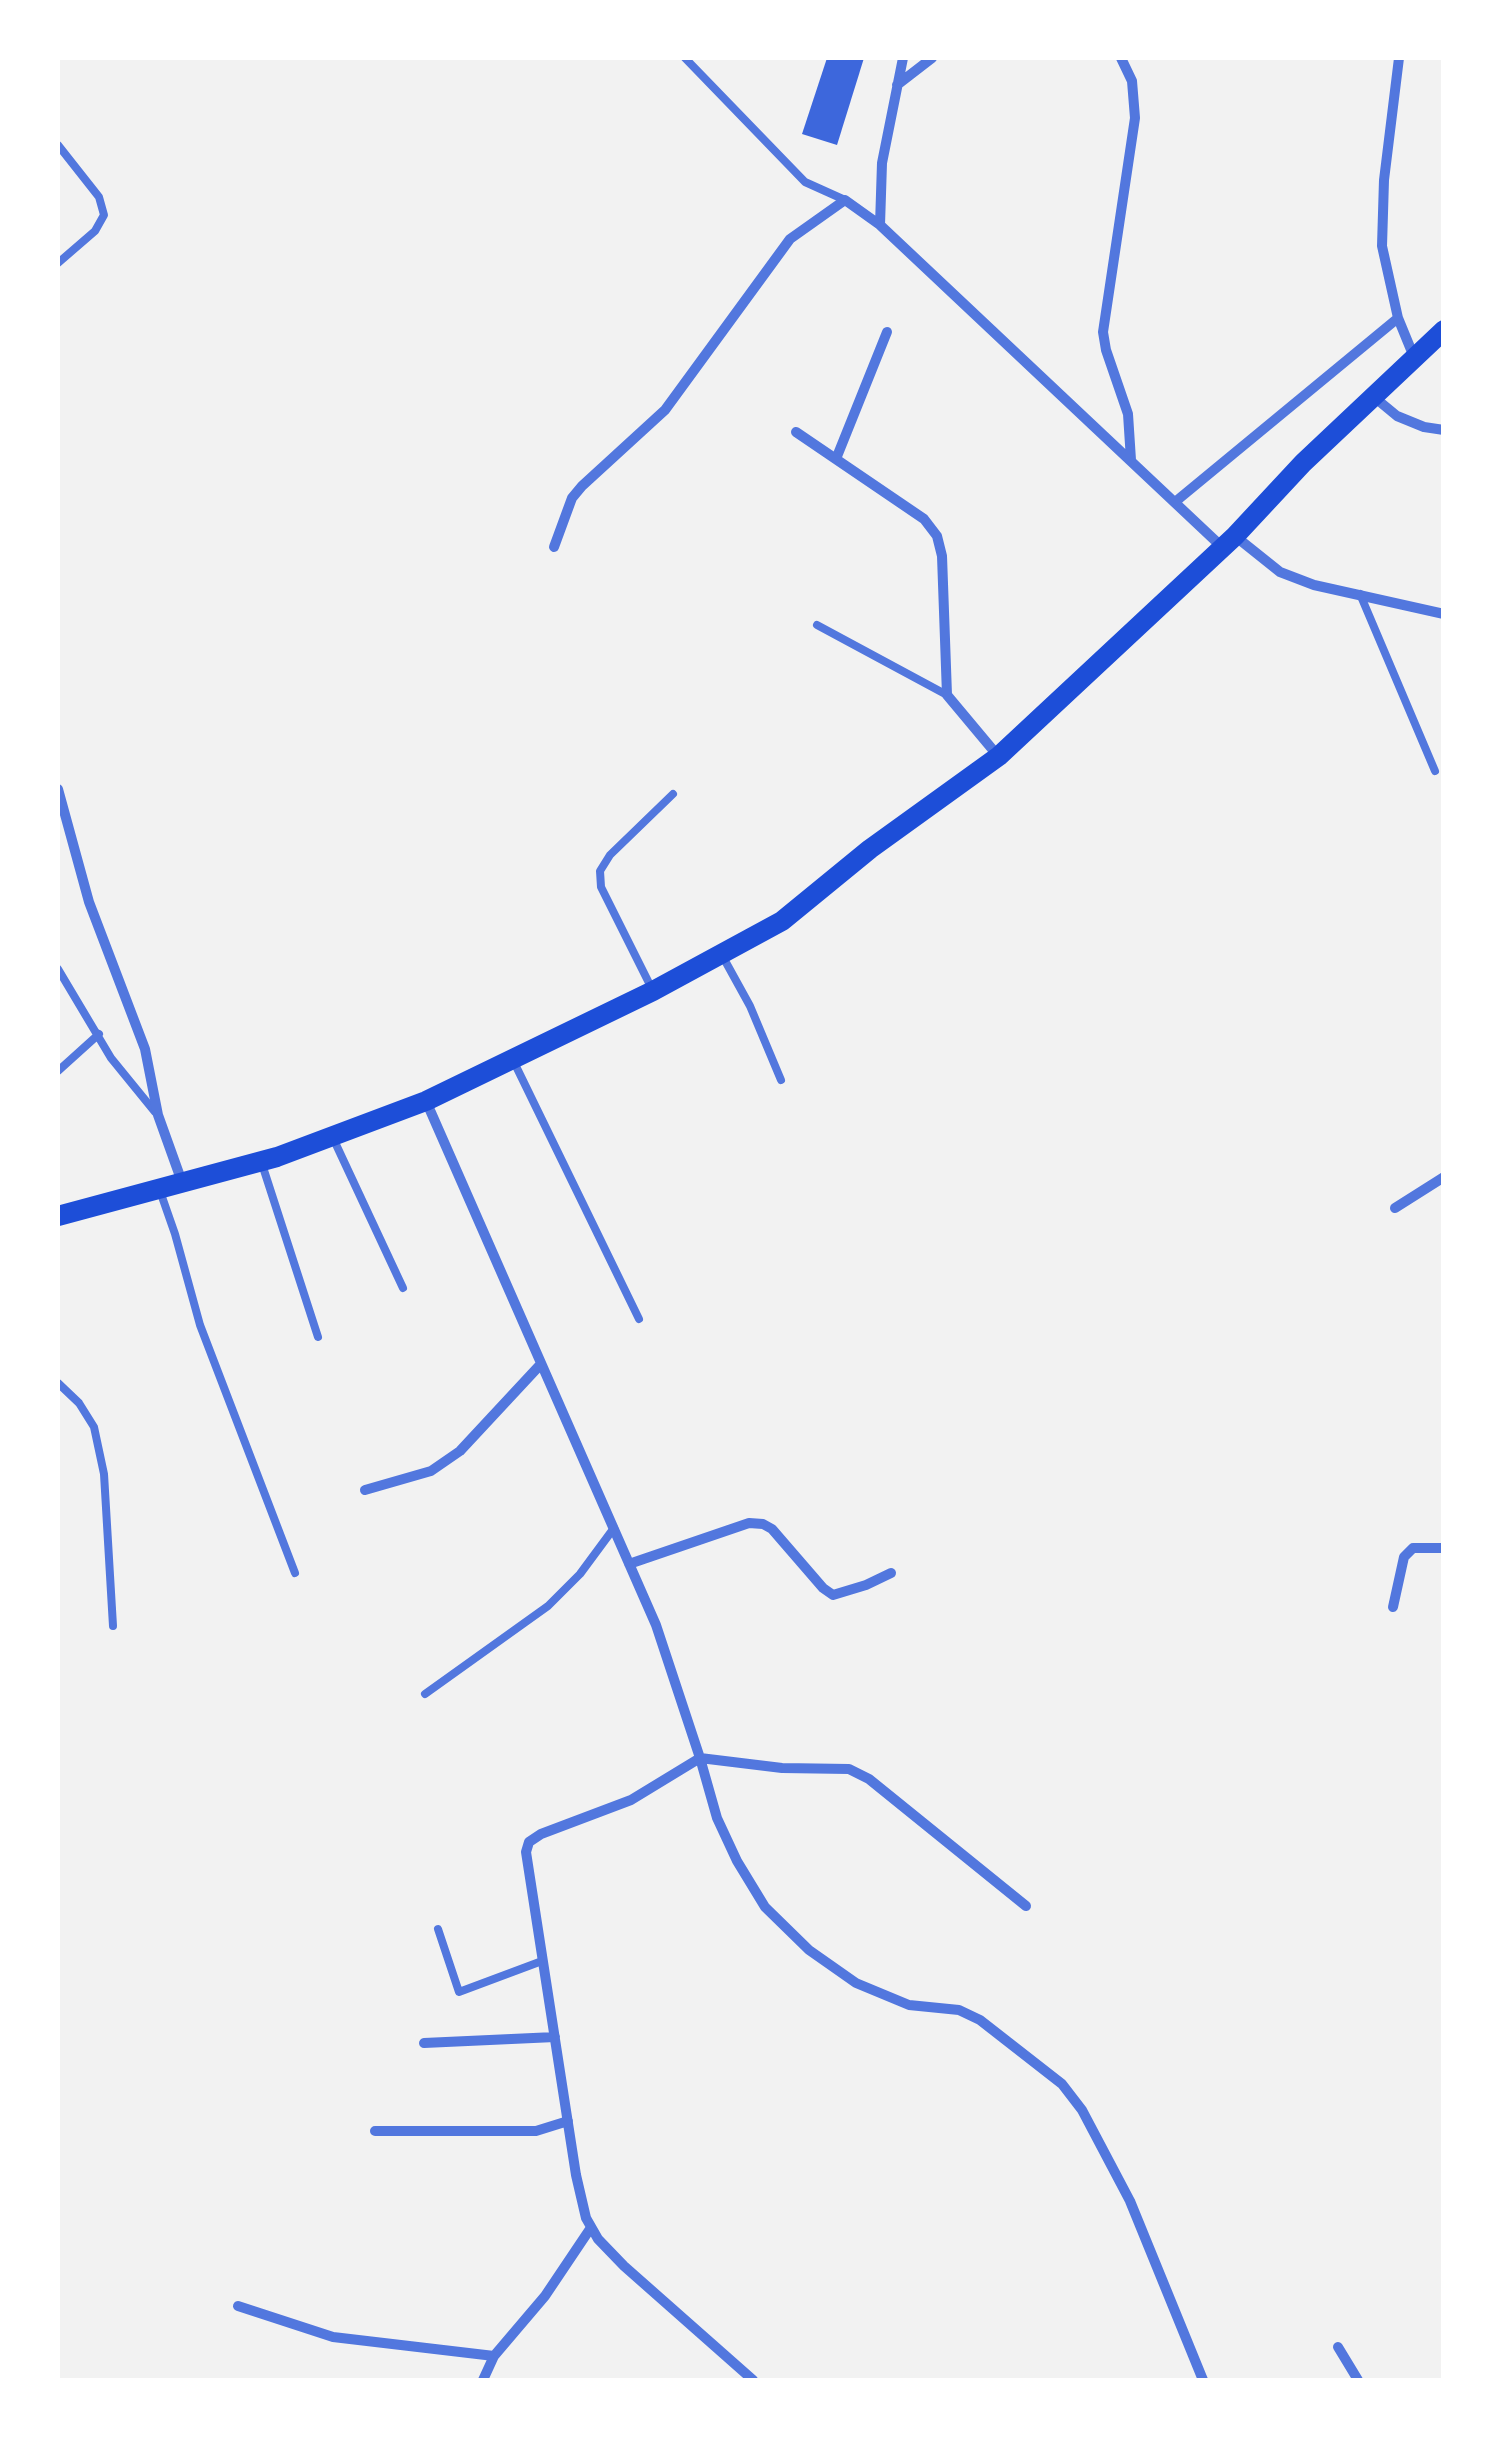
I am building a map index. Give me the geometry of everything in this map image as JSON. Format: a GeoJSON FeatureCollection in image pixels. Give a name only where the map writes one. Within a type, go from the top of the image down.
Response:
{"type":"FeatureCollection","features":[{"type":"Feature","properties":{"kind":"main road"},"geometry":{"type":"LineString","coordinates":[[58,1216],[261,1161],[426,1102],[653,991],[782,921],[870,849],[998,756],[1228,542],[1303,462],[1444,330]]}},
{"type":"Feature","properties":{"kind":"street"},"geometry":{"type":"LineString","coordinates":[[880,225],[882,163],[902,58]]}},
{"type":"Feature","properties":{"kind":"street"},"geometry":{"type":"LineString","coordinates":[[896,86],[932,58]]}},
{"type":"Feature","properties":{"kind":"street"},"geometry":{"type":"LineString","coordinates":[[1121,58],[1132,81],[1135,118],[1104,332],[1106,350],[1128,414],[1131,461]]}},
{"type":"Feature","properties":{"kind":"street"},"geometry":{"type":"LineString","coordinates":[[1398,58],[1384,180],[1382,246],[1398,318],[1414,358]]}},
{"type":"Feature","properties":{"kind":"street"},"geometry":{"type":"LineString","coordinates":[[554,547],[572,498],[582,486],[673,401],[790,239],[846,200],[880,225],[1176,502],[1228,542],[1280,572],[1314,585],[1444,614]]}},
{"type":"Feature","properties":{"kind":"street"},"geometry":{"type":"LineString","coordinates":[[1176,502],[1398,318]]}},
{"type":"Feature","properties":{"kind":"street"},"geometry":{"type":"LineString","coordinates":[[836,459],[887,332]]}},
{"type":"Feature","properties":{"kind":"street"},"geometry":{"type":"LineString","coordinates":[[1373,396],[1397,416],[1424,428],[1444,430]]}},
{"type":"Feature","properties":{"kind":"street"},"geometry":{"type":"LineString","coordinates":[[796,432],[924,518],[938,536],[947,695],[998,756]]}},
{"type":"Feature","properties":{"kind":"street"},"geometry":{"type":"LineString","coordinates":[[58,790],[89,902],[145,1050],[158,1115],[182,1182]]}},
{"type":"Feature","properties":{"kind":"street"},"geometry":{"type":"LineString","coordinates":[[426,1102],[656,1626],[717,1818],[737,1862],[765,1907],[810,1950],[856,1983],[908,2005],[960,2010],[980,2020],[1062,2084],[1082,2110],[1130,2201],[1203,2380]]}},
{"type":"Feature","properties":{"kind":"street"},"geometry":{"type":"LineString","coordinates":[[1395,1208],[1444,1177]]}},
{"type":"Feature","properties":{"kind":"street"},"geometry":{"type":"LineString","coordinates":[[365,1490],[431,1471],[460,1452],[540,1365]]}},
{"type":"Feature","properties":{"kind":"street"},"geometry":{"type":"LineString","coordinates":[[630,1564],[749,1523],[772,1529],[832,1595],[866,1586],[892,1573]]}},
{"type":"Feature","properties":{"kind":"street"},"geometry":{"type":"LineString","coordinates":[[1393,1607],[1404,1557],[1413,1548],[1444,1548]]}},
{"type":"Feature","properties":{"kind":"street"},"geometry":{"type":"LineString","coordinates":[[754,2380],[624,2266],[590,2230],[576,2175],[526,1870],[529,1842],[630,1800],[700,1758],[782,1768],[849,1769],[870,1779],[1026,1906]]}},
{"type":"Feature","properties":{"kind":"street"},"geometry":{"type":"LineString","coordinates":[[424,2043],[555,2037]]}},
{"type":"Feature","properties":{"kind":"street"},"geometry":{"type":"LineString","coordinates":[[374,2131],[536,2130],[568,2121]]}},
{"type":"Feature","properties":{"kind":"street"},"geometry":{"type":"LineString","coordinates":[[483,2380],[494,2356],[544,2296],[590,2230]]}},
{"type":"Feature","properties":{"kind":"street"},"geometry":{"type":"LineString","coordinates":[[238,2306],[333,2337],[494,2356]]}},
{"type":"Feature","properties":{"kind":"street"},"geometry":{"type":"LineString","coordinates":[[1338,2346],[1358,2380]]}},
{"type":"Feature","properties":{"kind":"lane"},"geometry":{"type":"LineString","coordinates":[[685,58],[805,182],[846,200]]}},
{"type":"Feature","properties":{"kind":"lane"},"geometry":{"type":"LineString","coordinates":[[58,145],[99,197],[104,215],[94,231],[58,263]]}},
{"type":"Feature","properties":{"kind":"lane"},"geometry":{"type":"LineString","coordinates":[[1360,594],[1434,772]]}},
{"type":"Feature","properties":{"kind":"lane"},"geometry":{"type":"LineString","coordinates":[[817,625],[947,695]]}},
{"type":"Feature","properties":{"kind":"lane"},"geometry":{"type":"LineString","coordinates":[[653,991],[601,887],[600,870],[610,855],[673,794]]}},
{"type":"Feature","properties":{"kind":"lane"},"geometry":{"type":"LineString","coordinates":[[722,955],[750,1006],[782,1080]]}},
{"type":"Feature","properties":{"kind":"lane"},"geometry":{"type":"LineString","coordinates":[[58,970],[112,1058],[158,1115]]}},
{"type":"Feature","properties":{"kind":"lane"},"geometry":{"type":"LineString","coordinates":[[58,1071],[98,1034]]}},
{"type":"Feature","properties":{"kind":"lane"},"geometry":{"type":"LineString","coordinates":[[513,1060],[639,1319]]}},
{"type":"Feature","properties":{"kind":"lane"},"geometry":{"type":"LineString","coordinates":[[332,1136],[403,1288]]}},
{"type":"Feature","properties":{"kind":"lane"},"geometry":{"type":"LineString","coordinates":[[261,1161],[318,1338]]}},
{"type":"Feature","properties":{"kind":"lane"},"geometry":{"type":"LineString","coordinates":[[159,1188],[176,1234],[200,1325],[295,1573]]}},
{"type":"Feature","properties":{"kind":"lane"},"geometry":{"type":"LineString","coordinates":[[58,1383],[79,1402],[94,1427],[104,1474],[113,1626]]}},
{"type":"Feature","properties":{"kind":"lane"},"geometry":{"type":"LineString","coordinates":[[426,1694],[548,1606],[580,1574],[614,1528]]}},
{"type":"Feature","properties":{"kind":"lane"},"geometry":{"type":"LineString","coordinates":[[438,1929],[459,1992],[542,1961]]}},
{"type":"Feature","properties":{"kind":"building"},"geometry":{"type":"Polygon","coordinates":[[[827,58],[864,58],[837,145],[802,134],[827,58]]]}}]}
